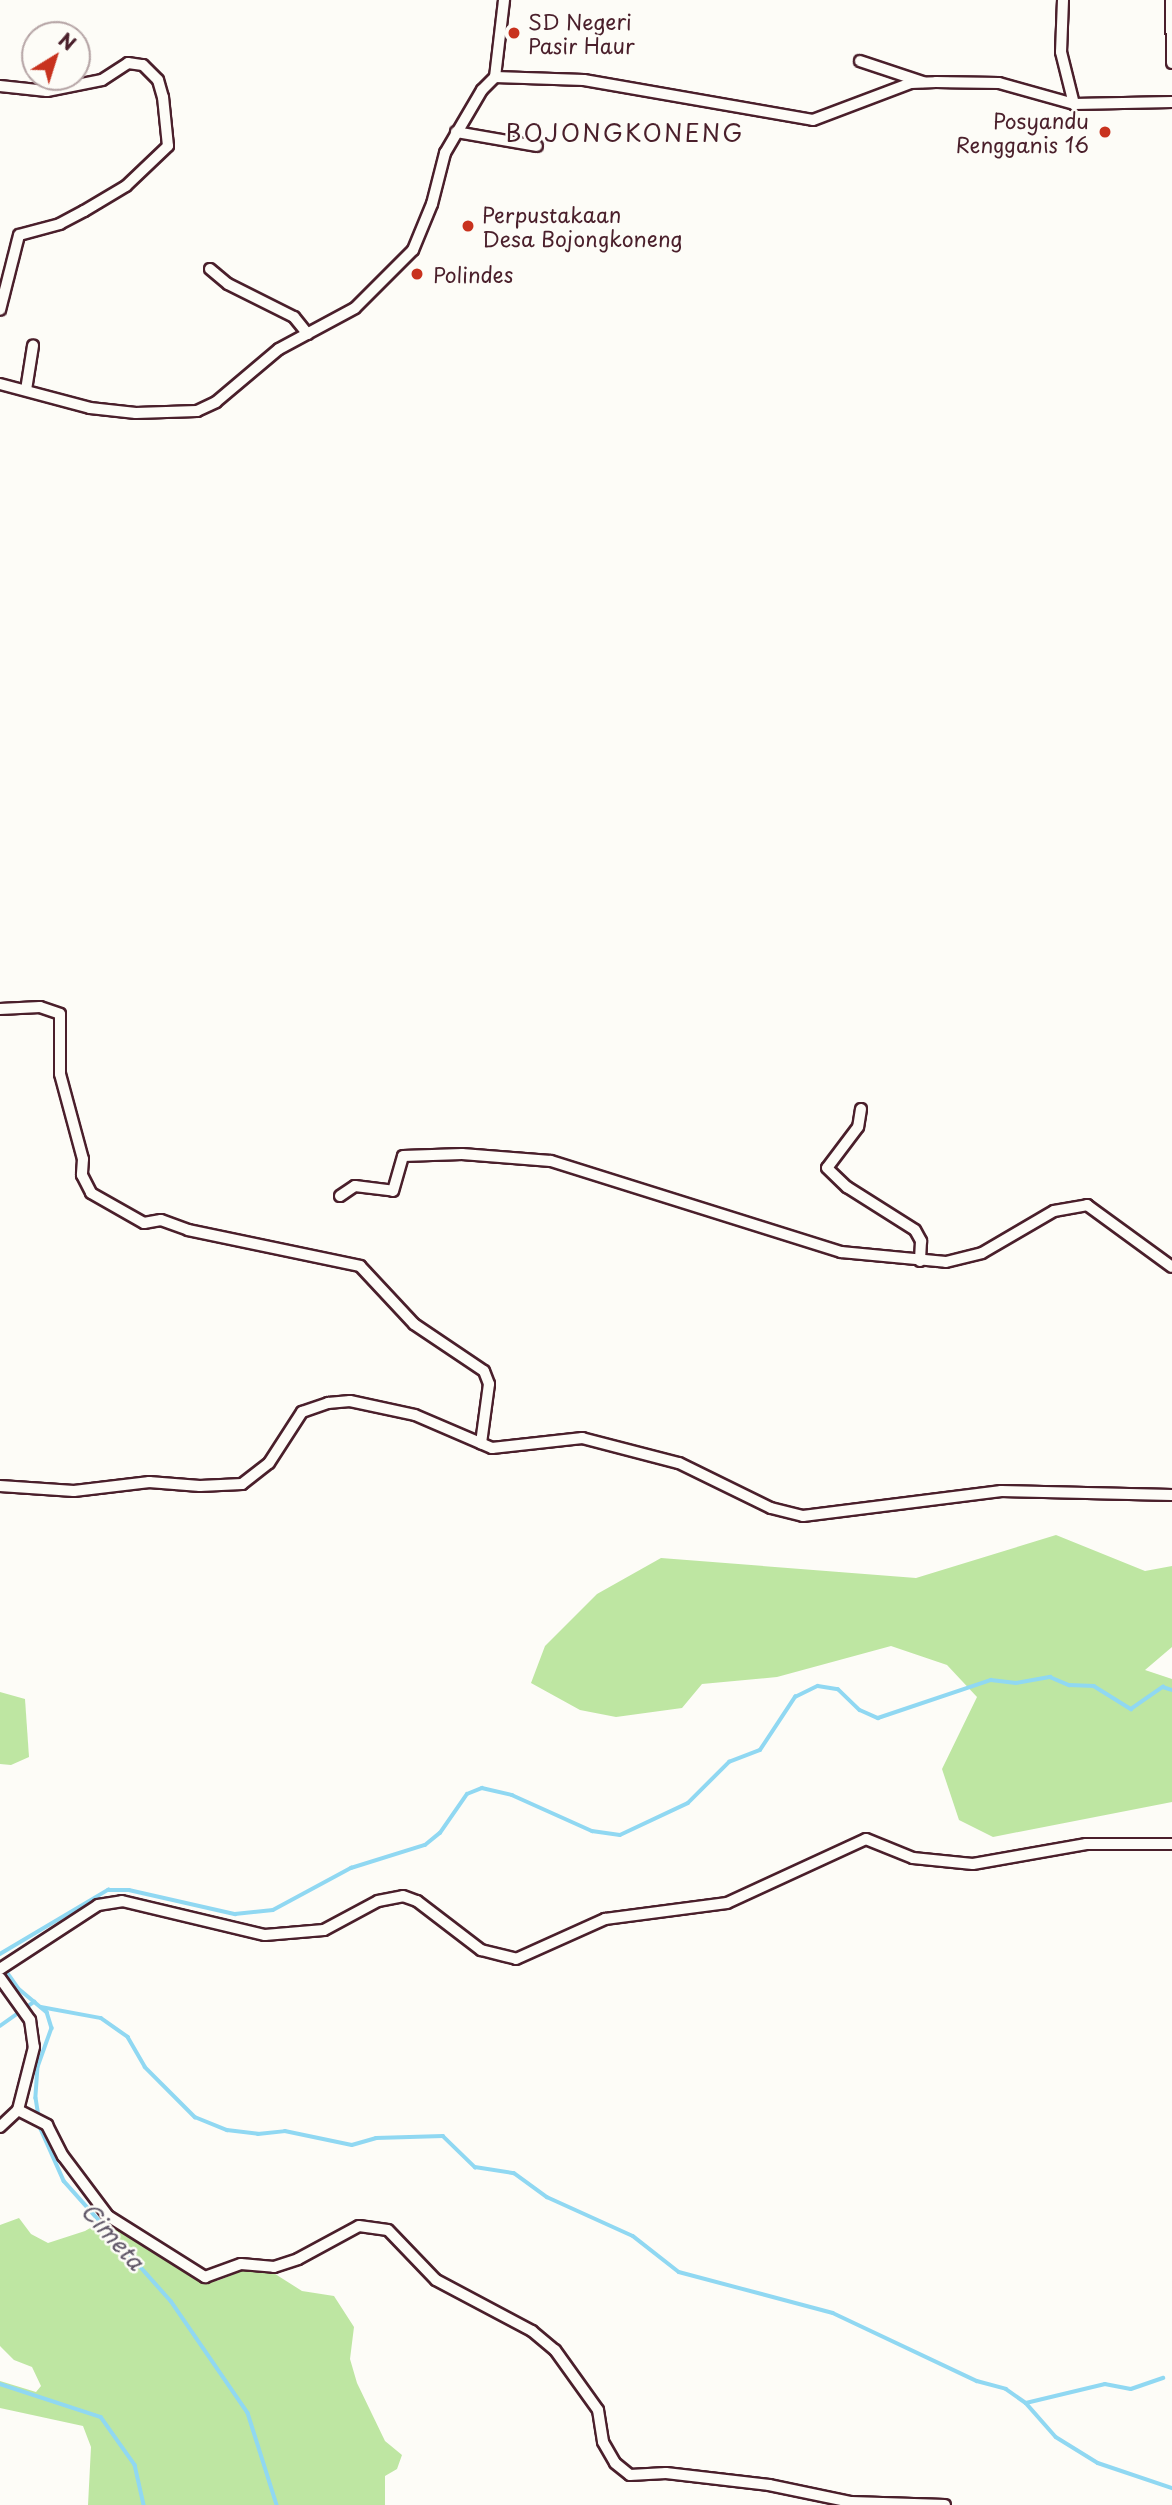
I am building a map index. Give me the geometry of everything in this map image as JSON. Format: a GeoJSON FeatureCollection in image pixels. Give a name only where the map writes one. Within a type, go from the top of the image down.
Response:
{"type":"FeatureCollection","features":[{"type":"Feature","properties":{"kind":"street"},"geometry":{"type":"LineString","coordinates":[[0,384],[90,408],[167,414],[197,411],[216,402],[279,349],[355,308],[413,250],[456,132],[495,77],[504,0]]}},
{"type":"Feature","properties":{"kind":"street"},"geometry":{"type":"LineString","coordinates":[[1063,0],[1061,52],[1074,104]]}},
{"type":"Feature","properties":{"kind":"street"},"geometry":{"type":"LineString","coordinates":[[1171,0],[1172,64]]}},
{"type":"Feature","properties":{"kind":"street"},"geometry":{"type":"LineString","coordinates":[[860,61],[923,82]]}},
{"type":"Feature","properties":{"kind":"street"},"geometry":{"type":"LineString","coordinates":[[0,86],[47,91],[102,80],[128,64],[143,65],[158,80],[168,137],[168,146],[159,159],[126,186],[60,224],[19,235],[0,310]]}},
{"type":"Feature","properties":{"kind":"street"},"geometry":{"type":"LineString","coordinates":[[495,77],[584,80],[813,120],[867,97],[923,82],[999,83],[1074,104],[1172,102]]}},
{"type":"Feature","properties":{"kind":"street"},"geometry":{"type":"LineString","coordinates":[[456,132],[537,146]]}},
{"type":"Feature","properties":{"kind":"street"},"geometry":{"type":"LineString","coordinates":[[210,269],[228,284],[295,317],[308,334]]}},
{"type":"Feature","properties":{"kind":"street"},"geometry":{"type":"LineString","coordinates":[[26,390],[33,346]]}},
{"type":"Feature","properties":{"kind":"street"},"geometry":{"type":"LineString","coordinates":[[0,1009],[40,1007],[60,1014],[60,1074],[83,1159],[82,1175],[91,1193],[144,1223],[161,1220],[201,1233],[360,1266],[380,1282],[414,1324],[484,1371],[489,1384],[481,1443]]}},
{"type":"Feature","properties":{"kind":"street"},"geometry":{"type":"LineString","coordinates":[[861,1109],[859,1125],[827,1168],[847,1187],[915,1230],[921,1241],[920,1261]]}},
{"type":"Feature","properties":{"kind":"street"},"geometry":{"type":"LineString","coordinates":[[340,1196],[355,1186],[393,1191],[403,1156],[462,1154],[551,1161],[813,1244],[869,1258],[920,1261],[965,1260],[1054,1212],[1087,1205],[1172,1267]]}},
{"type":"Feature","properties":{"kind":"street"},"geometry":{"type":"LineString","coordinates":[[0,1486],[75,1491],[149,1482],[200,1486],[242,1484],[269,1463],[302,1412],[342,1401],[415,1415],[500,1450],[582,1438],[679,1463],[771,1508],[803,1516],[1001,1491],[1172,1496]]}},
{"type":"Feature","properties":{"kind":"street"},"geometry":{"type":"LineString","coordinates":[[4,1966],[98,1905],[122,1901],[265,1935],[324,1930],[378,1901],[403,1896],[417,1901],[481,1950],[516,1959],[605,1919],[727,1903],[866,1839],[913,1858],[973,1864],[1086,1844],[1172,1844]]}},
{"type":"Feature","properties":{"kind":"street"},"geometry":{"type":"LineString","coordinates":[[0,1978],[30,2020],[34,2047],[18,2110],[0,2127]]}},
{"type":"Feature","properties":{"kind":"street"},"geometry":{"type":"LineString","coordinates":[[18,2110],[39,2120],[108,2216],[205,2277],[241,2264],[274,2267],[298,2259],[359,2226],[388,2230],[436,2280],[532,2331],[555,2350],[597,2410],[603,2442],[615,2463],[631,2475],[666,2473],[769,2485],[851,2502],[945,2505]]}},
{"type":"Feature","properties":{"kind":"green space"},"geometry":{"type":"Polygon","coordinates":[[[1056,1535],[1145,1571],[1172,1566],[1172,1647],[1145,1670],[1172,1679],[1172,1802],[993,1837],[959,1820],[942,1769],[977,1697],[947,1665],[891,1646],[777,1677],[702,1684],[682,1708],[616,1717],[580,1710],[531,1683],[545,1646],[597,1594],[661,1558],[916,1578],[1056,1535]]]}},
{"type":"Feature","properties":{"kind":"green space"},"geometry":{"type":"Polygon","coordinates":[[[0,1692],[25,1699],[29,1757],[11,1765],[0,1764],[0,1692]]]}},
{"type":"Feature","properties":{"kind":"green space"},"geometry":{"type":"Polygon","coordinates":[[[19,2218],[31,2234],[48,2243],[85,2231],[104,2220],[197,2278],[217,2281],[244,2270],[272,2272],[302,2291],[334,2296],[354,2327],[350,2359],[357,2383],[385,2441],[402,2455],[397,2469],[385,2476],[385,2505],[88,2505],[91,2447],[83,2426],[0,2408],[0,2381],[36,2392],[41,2386],[32,2367],[14,2360],[0,2346],[0,2225],[19,2218]]]}},
{"type":"Feature","properties":{"kind":"waterway"},"geometry":{"type":"LineString","coordinates":[[0,1954],[108,1890],[129,1890],[235,1914],[273,1910],[351,1868],[425,1845],[440,1833],[467,1794],[482,1788],[512,1795],[592,1831],[620,1835],[688,1803],[729,1762],[760,1750],[795,1697],[818,1686],[838,1689],[860,1710],[878,1718],[991,1680],[1016,1683],[1050,1677],[1069,1685],[1094,1686],[1131,1709],[1163,1687],[1172,1690]]}},
{"type":"Feature","properties":{"kind":"waterway","name":"Cimeta"},"geometry":{"type":"LineString","coordinates":[[0,1962],[18,1988],[47,2012],[52,2028],[38,2067],[36,2098],[41,2129],[64,2181],[171,2301],[248,2413],[277,2505]]}},
{"type":"Feature","properties":{"kind":"waterway"},"geometry":{"type":"LineString","coordinates":[[0,2026],[34,2002]]}},
{"type":"Feature","properties":{"kind":"waterway"},"geometry":{"type":"LineString","coordinates":[[41,2007],[101,2018],[128,2037],[145,2067],[195,2117],[227,2130],[258,2134],[285,2131],[352,2145],[376,2138],[443,2136],[475,2167],[514,2173],[547,2197],[633,2236],[679,2272],[833,2313],[977,2381],[1006,2389],[1026,2403],[1105,2384],[1131,2389],[1163,2378]]}},
{"type":"Feature","properties":{"kind":"waterway"},"geometry":{"type":"LineString","coordinates":[[0,2384],[101,2417],[135,2465],[144,2505]]}},
{"type":"Feature","properties":{"kind":"waterway"},"geometry":{"type":"LineString","coordinates":[[1026,2403],[1056,2437],[1098,2463],[1172,2488]]}},
{"type":"Feature","properties":{"kind":"place","name":"SD Negeri Pasir Haur"},"geometry":{"type":"Point","coordinates":[514,33]}},
{"type":"Feature","properties":{"kind":"place","name":"Posyandu Rengganis 16"},"geometry":{"type":"Point","coordinates":[1105,132]}},
{"type":"Feature","properties":{"kind":"place","name":"Perpustakaan Desa Bojongkoneng"},"geometry":{"type":"Point","coordinates":[468,226]}},
{"type":"Feature","properties":{"kind":"place","name":"Polindes"},"geometry":{"type":"Point","coordinates":[417,274]}},
{"type":"Feature","properties":{"kind":"district","name":"BOJONGKONENG"},"geometry":{"type":"Point","coordinates":[625,133]}}]}
